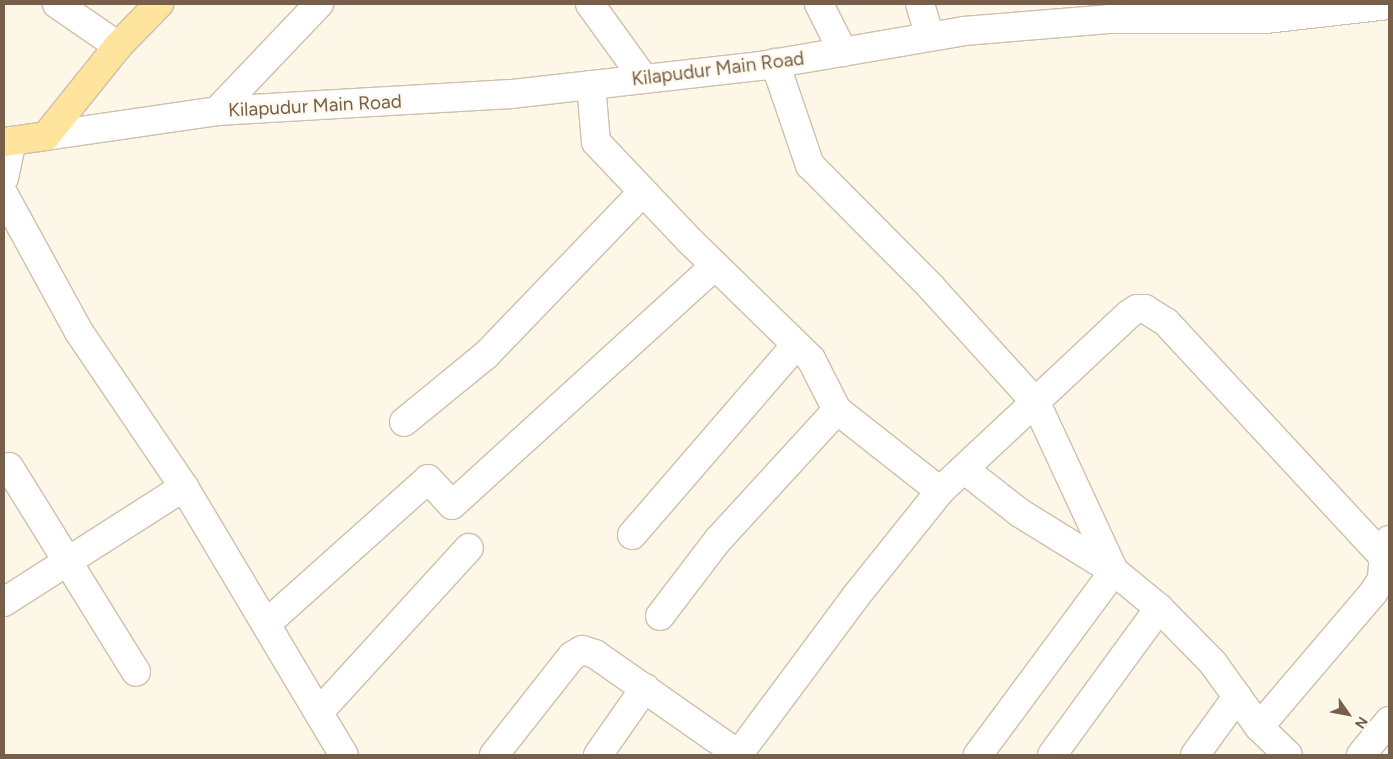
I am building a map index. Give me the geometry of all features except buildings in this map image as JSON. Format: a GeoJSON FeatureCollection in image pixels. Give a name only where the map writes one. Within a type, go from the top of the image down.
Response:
{"type":"FeatureCollection","features":[{"type":"Feature","properties":{"kind":"main road"},"geometry":{"type":"LineString","coordinates":[[8,142],[46,136],[118,46],[159,4]]}},
{"type":"Feature","properties":{"kind":"street"},"geometry":{"type":"LineString","coordinates":[[57,4],[118,46]]}},
{"type":"Feature","properties":{"kind":"street"},"geometry":{"type":"LineString","coordinates":[[217,111],[319,4]]}},
{"type":"Feature","properties":{"kind":"street"},"geometry":{"type":"LineString","coordinates":[[590,4],[644,79]]}},
{"type":"Feature","properties":{"kind":"street"},"geometry":{"type":"LineString","coordinates":[[819,4],[843,52]]}},
{"type":"Feature","properties":{"kind":"street"},"geometry":{"type":"LineString","coordinates":[[920,4],[930,37]]}},
{"type":"Feature","properties":{"kind":"street","name":"Kilapudur Main Road"},"geometry":{"type":"LineString","coordinates":[[46,136],[217,111],[511,94],[775,64],[930,37],[1118,11],[1266,19],[1389,5]]}},
{"type":"Feature","properties":{"kind":"street"},"geometry":{"type":"LineString","coordinates":[[775,64],[810,166],[931,287],[1036,404],[1114,571]]}},
{"type":"Feature","properties":{"kind":"street"},"geometry":{"type":"LineString","coordinates":[[591,85],[596,142],[715,266],[811,359],[837,410],[940,491]]}},
{"type":"Feature","properties":{"kind":"street"},"geometry":{"type":"LineString","coordinates":[[4,178],[8,142]]}},
{"type":"Feature","properties":{"kind":"street"},"geometry":{"type":"LineString","coordinates":[[404,422],[486,355],[643,192]]}},
{"type":"Feature","properties":{"kind":"street"},"geometry":{"type":"LineString","coordinates":[[4,196],[79,332],[184,486],[344,755]]}},
{"type":"Feature","properties":{"kind":"street"},"geometry":{"type":"LineString","coordinates":[[266,624],[428,479],[452,505],[715,266]]}},
{"type":"Feature","properties":{"kind":"street"},"geometry":{"type":"LineString","coordinates":[[494,755],[572,656],[582,650],[595,654],[738,755],[856,596],[940,491],[1036,404],[1129,314],[1137,310],[1151,311],[1172,329],[1386,548],[1385,568],[1382,579],[1373,593],[1259,727]]}},
{"type":"Feature","properties":{"kind":"street"},"geometry":{"type":"LineString","coordinates":[[632,535],[796,345]]}},
{"type":"Feature","properties":{"kind":"street"},"geometry":{"type":"LineString","coordinates":[[660,616],[718,540],[837,410]]}},
{"type":"Feature","properties":{"kind":"street"},"geometry":{"type":"LineString","coordinates":[[9,467],[136,672]]}},
{"type":"Feature","properties":{"kind":"street"},"geometry":{"type":"LineString","coordinates":[[965,470],[1020,513],[1114,571],[1159,608],[1213,663],[1259,727],[1288,755]]}},
{"type":"Feature","properties":{"kind":"street"},"geometry":{"type":"LineString","coordinates":[[4,602],[184,486]]}},
{"type":"Feature","properties":{"kind":"street"},"geometry":{"type":"LineString","coordinates":[[319,712],[469,548]]}},
{"type":"Feature","properties":{"kind":"street"},"geometry":{"type":"LineString","coordinates":[[978,755],[1114,571]]}},
{"type":"Feature","properties":{"kind":"street"},"geometry":{"type":"LineString","coordinates":[[1052,755],[1159,608]]}},
{"type":"Feature","properties":{"kind":"street"},"geometry":{"type":"LineString","coordinates":[[598,755],[645,688]]}},
{"type":"Feature","properties":{"kind":"street"},"geometry":{"type":"LineString","coordinates":[[1196,755],[1237,697]]}},
{"type":"Feature","properties":{"kind":"street"},"geometry":{"type":"LineString","coordinates":[[1361,755],[1389,721]]}}]}
